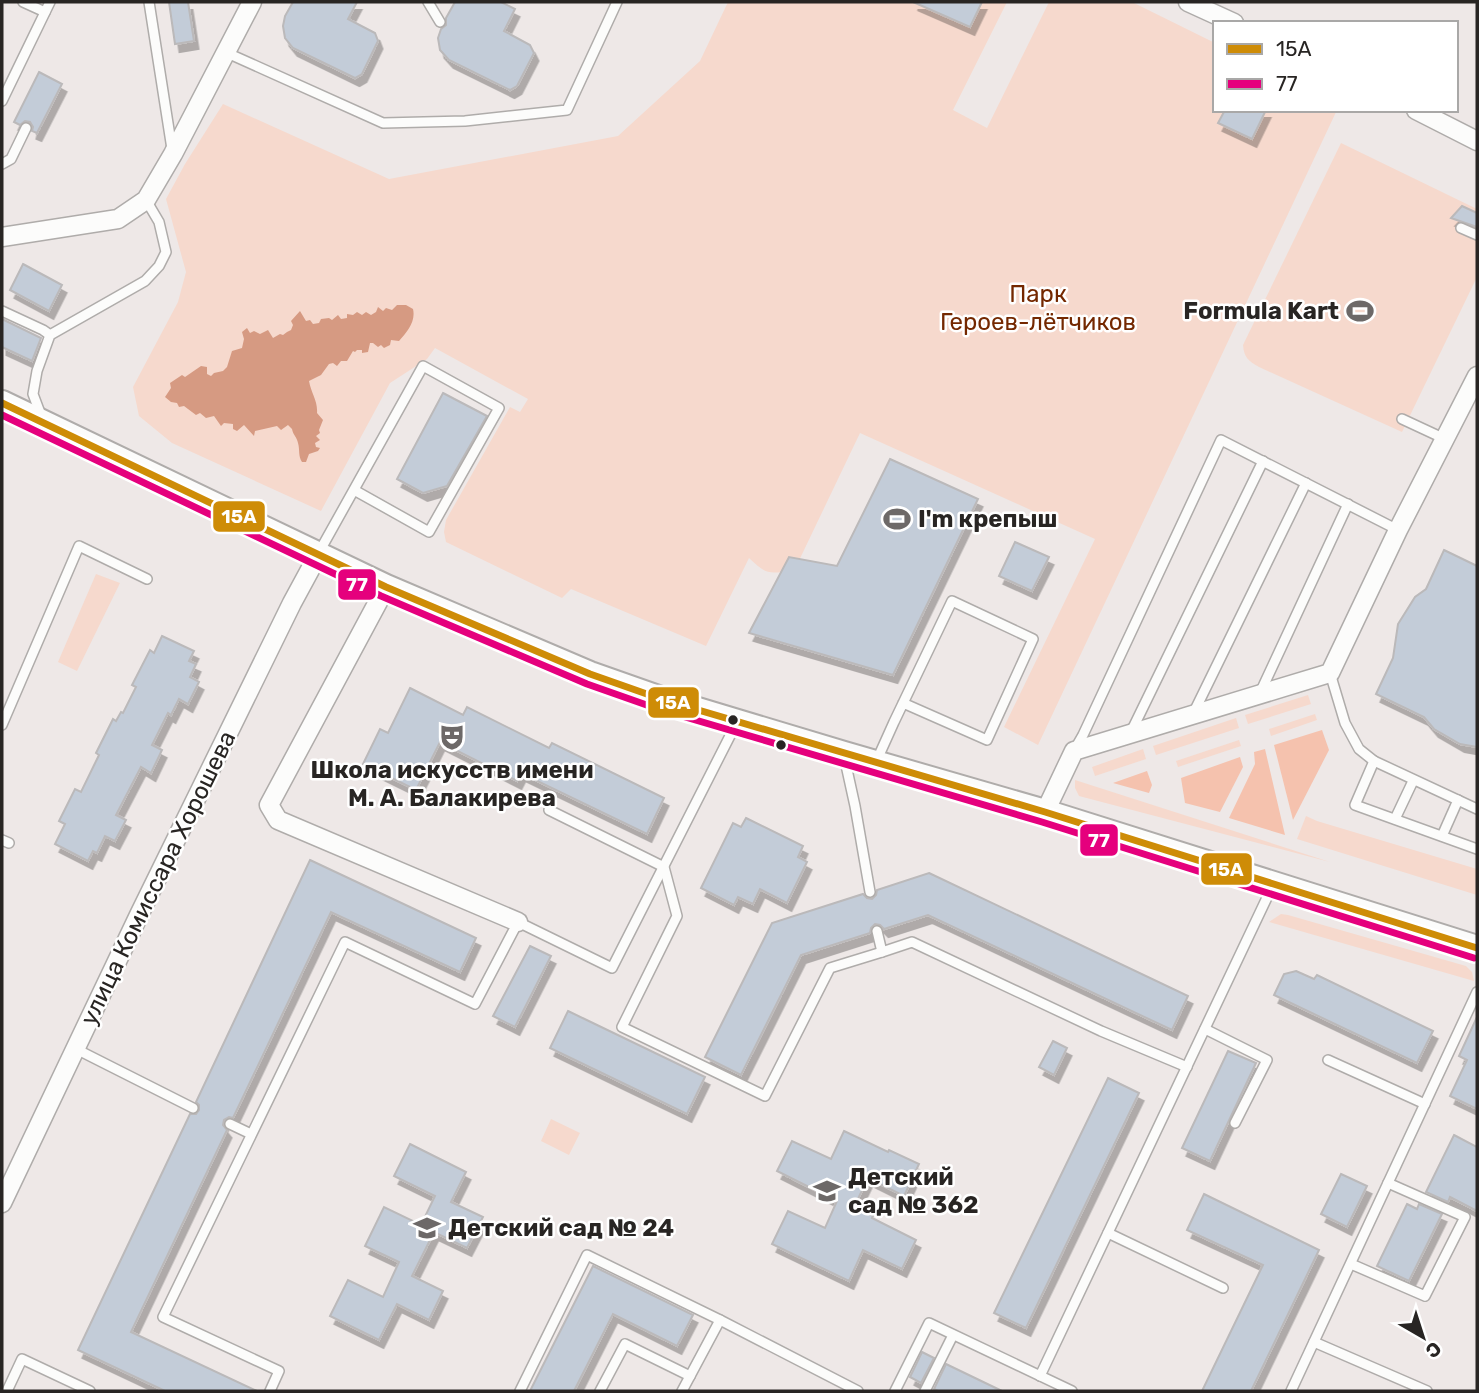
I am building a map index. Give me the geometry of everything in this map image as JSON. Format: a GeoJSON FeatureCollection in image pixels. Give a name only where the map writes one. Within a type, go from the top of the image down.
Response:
{"type":"FeatureCollection","features":[{"type":"Feature","properties":{"kind":"main road"},"geometry":{"type":"LineString","coordinates":[[2,403],[386,587],[590,674],[661,699],[1045,812],[1477,948]]}},
{"type":"Feature","properties":{"kind":"street"},"geometry":{"type":"LineString","coordinates":[[2,237],[118,219],[146,200],[252,2]]}},
{"type":"Feature","properties":{"kind":"street"},"geometry":{"type":"LineString","coordinates":[[1188,2],[1230,21]]}},
{"type":"Feature","properties":{"kind":"street"},"geometry":{"type":"LineString","coordinates":[[1420,112],[1477,141]]}},
{"type":"Feature","properties":{"kind":"street"},"geometry":{"type":"LineString","coordinates":[[1045,812],[1074,751],[1330,673],[1398,530],[1477,376]]}},
{"type":"Feature","properties":{"kind":"street","name":"улица Комиссара Хорошева"},"geometry":{"type":"LineString","coordinates":[[2,1203],[139,915],[317,555]]}},
{"type":"Feature","properties":{"kind":"street"},"geometry":{"type":"LineString","coordinates":[[386,587],[268,805],[278,820],[518,922]]}},
{"type":"Feature","properties":{"kind":"lane"},"geometry":{"type":"LineString","coordinates":[[23,2],[44,12]]}},
{"type":"Feature","properties":{"kind":"lane"},"geometry":{"type":"LineString","coordinates":[[2,97],[50,2]]}},
{"type":"Feature","properties":{"kind":"lane"},"geometry":{"type":"LineString","coordinates":[[149,2],[173,154]]}},
{"type":"Feature","properties":{"kind":"lane"},"geometry":{"type":"LineString","coordinates":[[428,2],[440,22]]}},
{"type":"Feature","properties":{"kind":"lane"},"geometry":{"type":"LineString","coordinates":[[225,52],[383,123],[465,121],[567,110],[617,2]]}},
{"type":"Feature","properties":{"kind":"lane"},"geometry":{"type":"LineString","coordinates":[[2,164],[11,159],[26,128]]}},
{"type":"Feature","properties":{"kind":"lane"},"geometry":{"type":"LineString","coordinates":[[44,423],[33,394],[37,371],[50,335],[145,281],[159,267],[166,252],[159,222],[146,200]]}},
{"type":"Feature","properties":{"kind":"lane"},"geometry":{"type":"LineString","coordinates":[[1461,228],[1477,235]]}},
{"type":"Feature","properties":{"kind":"lane"},"geometry":{"type":"LineString","coordinates":[[2,311],[50,335]]}},
{"type":"Feature","properties":{"kind":"lane"},"geometry":{"type":"LineString","coordinates":[[317,555],[423,366],[499,408],[429,532],[354,490]]}},
{"type":"Feature","properties":{"kind":"lane"},"geometry":{"type":"LineString","coordinates":[[1402,419],[1445,439]]}},
{"type":"Feature","properties":{"kind":"lane"},"geometry":{"type":"LineString","coordinates":[[1074,751],[1221,440],[1398,530]]}},
{"type":"Feature","properties":{"kind":"lane"},"geometry":{"type":"LineString","coordinates":[[1130,734],[1263,461]]}},
{"type":"Feature","properties":{"kind":"lane"},"geometry":{"type":"LineString","coordinates":[[1193,715],[1306,483]]}},
{"type":"Feature","properties":{"kind":"lane"},"geometry":{"type":"LineString","coordinates":[[1259,694],[1348,504]]}},
{"type":"Feature","properties":{"kind":"lane"},"geometry":{"type":"LineString","coordinates":[[2,725],[79,546],[147,579]]}},
{"type":"Feature","properties":{"kind":"lane"},"geometry":{"type":"LineString","coordinates":[[875,764],[903,703],[952,601],[1033,639],[987,740],[903,703]]}},
{"type":"Feature","properties":{"kind":"lane"},"geometry":{"type":"LineString","coordinates":[[1330,673],[1341,712],[1359,750],[1374,761],[1477,808]]}},
{"type":"Feature","properties":{"kind":"lane"},"geometry":{"type":"LineString","coordinates":[[270,1391],[279,1371],[163,1317],[345,942],[475,1004],[518,922],[612,968],[737,722]]}},
{"type":"Feature","properties":{"kind":"lane"},"geometry":{"type":"LineString","coordinates":[[844,754],[870,892]]}},
{"type":"Feature","properties":{"kind":"lane"},"geometry":{"type":"LineString","coordinates":[[1374,761],[1355,805],[1477,849]]}},
{"type":"Feature","properties":{"kind":"lane"},"geometry":{"type":"LineString","coordinates":[[1395,819],[1413,780]]}},
{"type":"Feature","properties":{"kind":"lane"},"geometry":{"type":"LineString","coordinates":[[1442,836],[1458,800]]}},
{"type":"Feature","properties":{"kind":"lane"},"geometry":{"type":"LineString","coordinates":[[549,810],[664,867],[677,916],[622,1027],[765,1096],[830,968],[912,942],[1101,1031],[1187,1067]]}},
{"type":"Feature","properties":{"kind":"lane"},"geometry":{"type":"LineString","coordinates":[[1040,1376],[1274,884]]}},
{"type":"Feature","properties":{"kind":"lane"},"geometry":{"type":"LineString","coordinates":[[877,931],[883,952]]}},
{"type":"Feature","properties":{"kind":"lane"},"geometry":{"type":"LineString","coordinates":[[1291,1391],[1477,992]]}},
{"type":"Feature","properties":{"kind":"lane"},"geometry":{"type":"LineString","coordinates":[[1205,1029],[1266,1060],[1235,1123]]}},
{"type":"Feature","properties":{"kind":"lane"},"geometry":{"type":"LineString","coordinates":[[76,1049],[193,1108]]}},
{"type":"Feature","properties":{"kind":"lane"},"geometry":{"type":"LineString","coordinates":[[1328,1060],[1425,1104]]}},
{"type":"Feature","properties":{"kind":"lane"},"geometry":{"type":"LineString","coordinates":[[230,1124],[251,1133]]}},
{"type":"Feature","properties":{"kind":"lane"},"geometry":{"type":"LineString","coordinates":[[1350,1264],[1425,1296],[1465,1217],[1388,1184]]}},
{"type":"Feature","properties":{"kind":"lane"},"geometry":{"type":"LineString","coordinates":[[1108,1233],[1223,1288]]}},
{"type":"Feature","properties":{"kind":"lane"},"geometry":{"type":"LineString","coordinates":[[520,1391],[587,1255],[858,1391]]}},
{"type":"Feature","properties":{"kind":"lane"},"geometry":{"type":"LineString","coordinates":[[682,1391],[720,1320]]}},
{"type":"Feature","properties":{"kind":"lane"},"geometry":{"type":"LineString","coordinates":[[894,1391],[929,1323],[1072,1391]]}},
{"type":"Feature","properties":{"kind":"lane"},"geometry":{"type":"LineString","coordinates":[[925,1391],[953,1335]]}},
{"type":"Feature","properties":{"kind":"lane"},"geometry":{"type":"LineString","coordinates":[[1314,1342],[1427,1391]]}},
{"type":"Feature","properties":{"kind":"lane"},"geometry":{"type":"LineString","coordinates":[[600,1391],[625,1344],[690,1376]]}},
{"type":"Feature","properties":{"kind":"lane"},"geometry":{"type":"LineString","coordinates":[[7,1391],[22,1359],[90,1391]]}},
{"type":"Feature","properties":{"kind":"green space","name":"Парк Героев-лётчиков"},"geometry":{"type":"Polygon","coordinates":[[[728,2],[1007,2],[953,110],[987,128],[1049,2],[1132,2],[1213,42],[1213,112],[1336,112],[1038,745],[1004,727],[1095,539],[860,433],[794,571],[769,572],[749,558],[706,646],[571,589],[562,598],[446,542],[446,520],[510,407],[520,412],[528,399],[435,348],[427,359],[390,383],[321,511],[172,443],[139,416],[133,387],[178,302],[186,272],[166,199],[223,104],[389,179],[618,136],[700,61],[728,2]]]}},
{"type":"Feature","properties":{"kind":"green space","name":"Formula Kart"},"geometry":{"type":"Polygon","coordinates":[[[1341,143],[1477,209],[1477,277],[1402,432],[1259,367],[1244,353],[1243,345],[1341,143]]]}},
{"type":"Feature","properties":{"kind":"green space"},"geometry":{"type":"Polygon","coordinates":[[[96,574],[120,583],[77,671],[58,662],[96,574]]]}},
{"type":"Feature","properties":{"kind":"green space"},"geometry":{"type":"Polygon","coordinates":[[[1308,695],[1311,704],[1248,724],[1245,715],[1308,695]]]}},
{"type":"Feature","properties":{"kind":"green space"},"geometry":{"type":"Polygon","coordinates":[[[1315,714],[1317,720],[1271,736],[1269,729],[1315,714]]]}},
{"type":"Feature","properties":{"kind":"green space"},"geometry":{"type":"Polygon","coordinates":[[[1236,718],[1239,728],[1156,755],[1153,746],[1236,718]]]}},
{"type":"Feature","properties":{"kind":"green space"},"geometry":{"type":"Polygon","coordinates":[[[1239,740],[1241,746],[1178,767],[1176,761],[1239,740]]]}},
{"type":"Feature","properties":{"kind":"green space"},"geometry":{"type":"Polygon","coordinates":[[[1143,749],[1146,759],[1095,776],[1092,767],[1143,749]]]}},
{"type":"Feature","properties":{"kind":"green space"},"geometry":{"type":"Polygon","coordinates":[[[1075,780],[1330,862],[1079,796],[1075,780]]]}},
{"type":"Feature","properties":{"kind":"green space"},"geometry":{"type":"Polygon","coordinates":[[[1306,816],[1477,869],[1477,895],[1297,839],[1306,816]]]}},
{"type":"Feature","properties":{"kind":"green space"},"geometry":{"type":"Polygon","coordinates":[[[1281,914],[1466,966],[1472,972],[1474,981],[1269,922],[1281,914]]]}},
{"type":"Feature","properties":{"kind":"green space"},"geometry":{"type":"Polygon","coordinates":[[[551,1119],[580,1133],[569,1155],[541,1141],[551,1119]]]}},
{"type":"Feature","properties":{"kind":"shaded area"},"geometry":{"type":"Polygon","coordinates":[[[397,305],[406,305],[413,309],[414,314],[410,326],[399,341],[391,340],[390,345],[384,348],[370,343],[368,352],[353,351],[347,361],[341,361],[337,366],[329,364],[321,375],[309,381],[317,413],[323,420],[320,433],[316,436],[320,440],[315,443],[316,447],[320,448],[309,454],[306,462],[301,460],[297,441],[288,425],[281,430],[277,426],[255,431],[254,436],[244,425],[237,431],[233,429],[233,424],[224,423],[221,426],[214,416],[206,418],[200,413],[196,415],[165,397],[171,388],[170,383],[201,366],[207,367],[207,374],[211,376],[223,371],[232,351],[242,348],[242,332],[247,328],[250,333],[254,331],[260,334],[268,330],[273,338],[291,330],[291,321],[300,311],[306,321],[310,320],[313,324],[319,323],[321,319],[332,320],[338,315],[341,319],[347,318],[347,314],[353,315],[357,312],[371,315],[378,307],[383,311],[386,308],[392,310],[397,305]]]}},
{"type":"Feature","properties":{"kind":"shaded area"},"geometry":{"type":"Polygon","coordinates":[[[1322,730],[1329,750],[1293,820],[1274,745],[1322,730]]]}},
{"type":"Feature","properties":{"kind":"shaded area"},"geometry":{"type":"Polygon","coordinates":[[[1265,749],[1285,835],[1229,818],[1255,764],[1254,752],[1265,749]]]}},
{"type":"Feature","properties":{"kind":"shaded area"},"geometry":{"type":"Polygon","coordinates":[[[1240,757],[1243,767],[1220,812],[1185,803],[1181,778],[1240,757]]]}},
{"type":"Feature","properties":{"kind":"shaded area"},"geometry":{"type":"Polygon","coordinates":[[[1147,771],[1152,785],[1149,793],[1113,783],[1147,771]]]}},
{"type":"Feature","properties":{"kind":"building"},"geometry":{"type":"Polygon","coordinates":[[[169,2],[188,2],[194,41],[175,44],[169,2]]]}},
{"type":"Feature","properties":{"kind":"building"},"geometry":{"type":"Polygon","coordinates":[[[293,2],[357,2],[348,19],[375,33],[378,41],[362,74],[355,78],[293,48],[285,38],[283,26],[293,2]]]}},
{"type":"Feature","properties":{"kind":"building"},"geometry":{"type":"Polygon","coordinates":[[[455,2],[501,2],[515,9],[504,31],[530,45],[534,53],[517,86],[510,90],[449,60],[440,50],[438,38],[455,2]]]}},
{"type":"Feature","properties":{"kind":"building"},"geometry":{"type":"Polygon","coordinates":[[[913,2],[982,2],[970,27],[913,2]]]}},
{"type":"Feature","properties":{"kind":"building"},"geometry":{"type":"Polygon","coordinates":[[[39,72],[62,84],[37,133],[32,131],[30,122],[25,121],[20,125],[14,122],[39,72]]]}},
{"type":"Feature","properties":{"kind":"building"},"geometry":{"type":"Polygon","coordinates":[[[1224,112],[1265,112],[1252,139],[1218,123],[1224,112]]]}},
{"type":"Feature","properties":{"kind":"building"},"geometry":{"type":"Polygon","coordinates":[[[1462,206],[1477,213],[1477,227],[1451,218],[1462,206]]]}},
{"type":"Feature","properties":{"kind":"building"},"geometry":{"type":"Polygon","coordinates":[[[23,264],[62,285],[49,311],[10,290],[23,264]]]}},
{"type":"Feature","properties":{"kind":"building"},"geometry":{"type":"Polygon","coordinates":[[[2,319],[41,338],[32,361],[2,347],[2,319]]]}},
{"type":"Feature","properties":{"kind":"building"},"geometry":{"type":"Polygon","coordinates":[[[443,393],[487,416],[447,486],[423,493],[397,479],[443,393]]]}},
{"type":"Feature","properties":{"kind":"building"},"geometry":{"type":"Polygon","coordinates":[[[890,459],[978,499],[893,675],[749,633],[789,557],[837,566],[890,459]]]}},
{"type":"Feature","properties":{"kind":"building"},"geometry":{"type":"Polygon","coordinates":[[[1015,542],[1049,557],[1032,591],[999,576],[1015,542]]]}},
{"type":"Feature","properties":{"kind":"building"},"geometry":{"type":"Polygon","coordinates":[[[1444,550],[1477,566],[1477,747],[1460,744],[1434,729],[1424,717],[1376,694],[1393,658],[1398,624],[1415,597],[1426,589],[1444,550]]]}},
{"type":"Feature","properties":{"kind":"building"},"geometry":{"type":"Polygon","coordinates":[[[162,636],[194,651],[189,661],[196,664],[190,677],[199,682],[188,704],[179,699],[171,715],[168,713],[152,745],[162,750],[151,773],[141,767],[116,815],[126,820],[115,841],[105,836],[97,853],[93,851],[88,861],[55,844],[65,824],[59,821],[75,789],[81,792],[113,719],[116,721],[121,712],[123,713],[136,687],[132,685],[150,650],[154,653],[162,636]]]}},
{"type":"Feature","properties":{"kind":"building","name":"Школа искусств имени М. А. Балакирева"},"geometry":{"type":"Polygon","coordinates":[[[410,688],[463,715],[467,707],[549,748],[552,743],[664,798],[647,834],[521,773],[517,781],[440,742],[416,790],[363,764],[380,729],[388,733],[410,688]]]}},
{"type":"Feature","properties":{"kind":"building"},"geometry":{"type":"Polygon","coordinates":[[[746,818],[803,846],[798,857],[807,862],[787,903],[760,889],[753,904],[738,897],[734,905],[701,888],[733,823],[741,827],[746,818]]]}},
{"type":"Feature","properties":{"kind":"building"},"geometry":{"type":"Polygon","coordinates":[[[310,860],[476,938],[460,972],[331,912],[233,1118],[224,1120],[223,1125],[227,1130],[131,1332],[257,1391],[165,1391],[78,1350],[190,1114],[196,1114],[199,1110],[196,1102],[310,860]]]}},
{"type":"Feature","properties":{"kind":"building"},"geometry":{"type":"Polygon","coordinates":[[[929,873],[1188,996],[1172,1030],[928,915],[884,929],[875,924],[870,933],[801,955],[741,1075],[705,1057],[772,923],[863,894],[872,899],[877,890],[929,873]]]}},
{"type":"Feature","properties":{"kind":"building"},"geometry":{"type":"Polygon","coordinates":[[[530,946],[551,956],[515,1027],[493,1016],[530,946]]]}},
{"type":"Feature","properties":{"kind":"building"},"geometry":{"type":"Polygon","coordinates":[[[1296,971],[1314,979],[1317,975],[1433,1031],[1417,1063],[1274,995],[1284,974],[1296,971]]]}},
{"type":"Feature","properties":{"kind":"building"},"geometry":{"type":"Polygon","coordinates":[[[568,1011],[705,1077],[687,1114],[550,1048],[568,1011]]]}},
{"type":"Feature","properties":{"kind":"building"},"geometry":{"type":"Polygon","coordinates":[[[1477,1017],[1477,1109],[1450,1096],[1467,1060],[1459,1056],[1477,1017]]]}},
{"type":"Feature","properties":{"kind":"building"},"geometry":{"type":"Polygon","coordinates":[[[1053,1041],[1067,1048],[1054,1075],[1039,1067],[1053,1041]]]}},
{"type":"Feature","properties":{"kind":"building"},"geometry":{"type":"Polygon","coordinates":[[[1228,1051],[1256,1063],[1210,1161],[1182,1148],[1228,1051]]]}},
{"type":"Feature","properties":{"kind":"building"},"geometry":{"type":"Polygon","coordinates":[[[1108,1078],[1139,1093],[1026,1328],[994,1313],[1108,1078]]]}},
{"type":"Feature","properties":{"kind":"building"},"geometry":{"type":"Polygon","coordinates":[[[844,1131],[919,1164],[904,1196],[868,1178],[854,1207],[916,1240],[902,1269],[863,1250],[849,1281],[772,1244],[788,1211],[825,1228],[837,1201],[777,1171],[792,1141],[831,1159],[844,1131]]]}},
{"type":"Feature","properties":{"kind":"building"},"geometry":{"type":"Polygon","coordinates":[[[1454,1135],[1477,1147],[1477,1211],[1450,1197],[1448,1202],[1426,1192],[1454,1135]]]}},
{"type":"Feature","properties":{"kind":"building"},"geometry":{"type":"Polygon","coordinates":[[[410,1144],[466,1172],[451,1202],[483,1217],[467,1248],[434,1232],[412,1276],[443,1291],[429,1320],[397,1304],[379,1340],[330,1316],[348,1280],[383,1297],[399,1262],[365,1246],[384,1207],[421,1225],[435,1196],[394,1176],[410,1144]]]}},
{"type":"Feature","properties":{"kind":"building"},"geometry":{"type":"Polygon","coordinates":[[[1341,1174],[1367,1186],[1347,1227],[1321,1214],[1341,1174]]]}},
{"type":"Feature","properties":{"kind":"building"},"geometry":{"type":"Polygon","coordinates":[[[1204,1194],[1319,1250],[1251,1391],[1202,1391],[1263,1265],[1187,1230],[1204,1194]]]}},
{"type":"Feature","properties":{"kind":"building"},"geometry":{"type":"Polygon","coordinates":[[[1407,1204],[1417,1209],[1419,1204],[1442,1214],[1409,1281],[1377,1266],[1407,1204]]]}},
{"type":"Feature","properties":{"kind":"building"},"geometry":{"type":"Polygon","coordinates":[[[593,1266],[693,1315],[677,1346],[613,1314],[574,1391],[530,1391],[593,1266]]]}},
{"type":"Feature","properties":{"kind":"building"},"geometry":{"type":"Polygon","coordinates":[[[922,1352],[934,1358],[921,1383],[910,1377],[922,1352]]]}},
{"type":"Feature","properties":{"kind":"building"},"geometry":{"type":"Polygon","coordinates":[[[946,1364],[1002,1391],[938,1391],[934,1389],[946,1364]]]}},
{"type":"Feature","properties":{"kind":"transit line","name":"15А"},"geometry":{"type":"LineString","coordinates":[[2,403],[386,587],[590,674],[661,699],[1045,812],[1477,948]]}},
{"type":"Feature","properties":{"kind":"transit line","name":"77"},"geometry":{"type":"LineString","coordinates":[[2,415],[381,596],[587,684],[658,709],[1042,822],[1474,958]]}},
{"type":"Feature","properties":{"kind":"place","name":"Formula Kart"},"geometry":{"type":"Point","coordinates":[1360,311]}},
{"type":"Feature","properties":{"kind":"place","name":"I'm крепыш"},"geometry":{"type":"Point","coordinates":[897,519]}},
{"type":"Feature","properties":{"kind":"place","name":"Школа искусств имени М. А. Балакирева"},"geometry":{"type":"Point","coordinates":[452,737]}},
{"type":"Feature","properties":{"kind":"place","name":"Детский сад № 362"},"geometry":{"type":"Point","coordinates":[827,1191]}},
{"type":"Feature","properties":{"kind":"place","name":"Детский сад № 24"},"geometry":{"type":"Point","coordinates":[427,1228]}}]}
